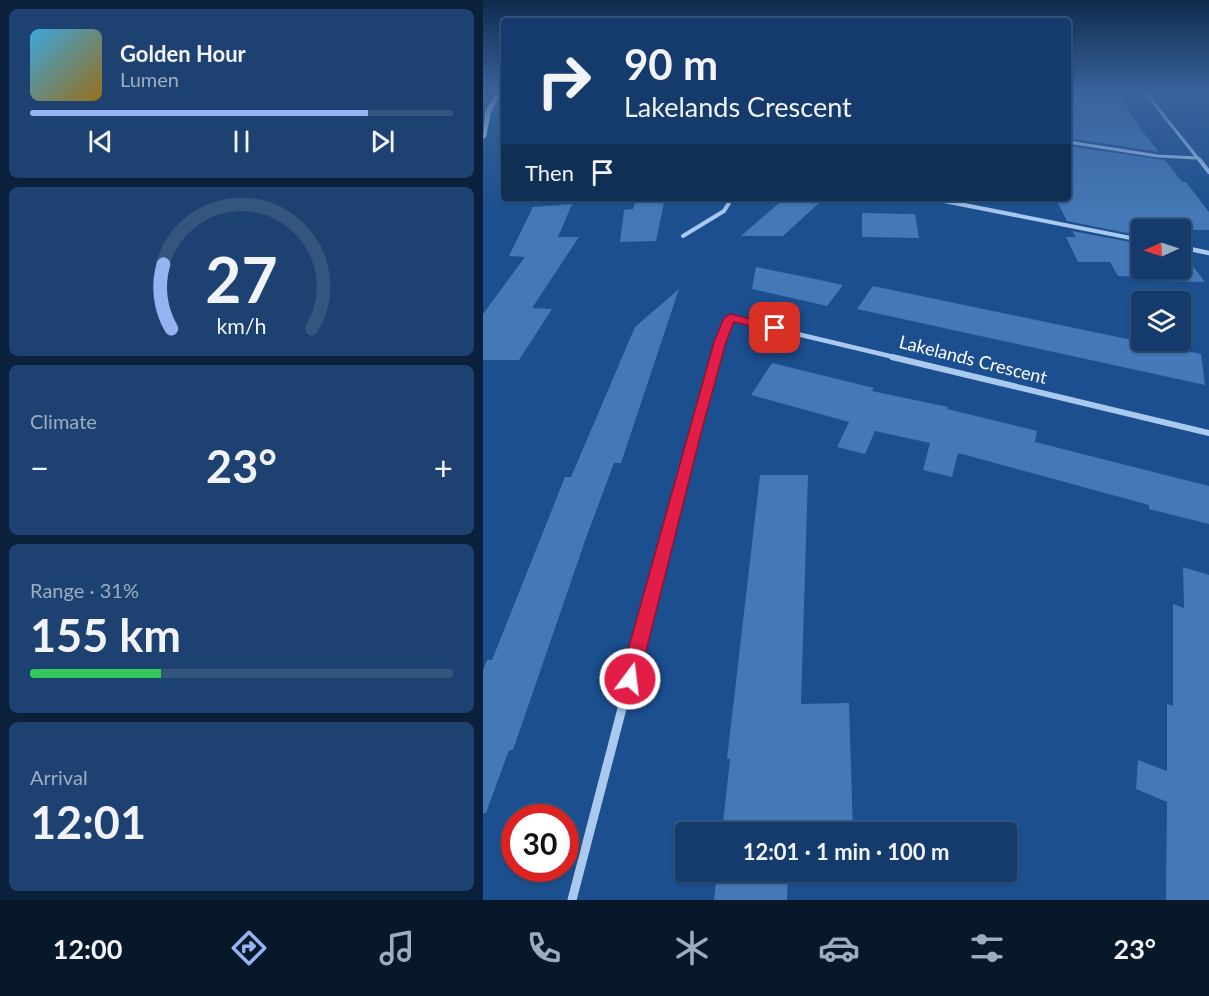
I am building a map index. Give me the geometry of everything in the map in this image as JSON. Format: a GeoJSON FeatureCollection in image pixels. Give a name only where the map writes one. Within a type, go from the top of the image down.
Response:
{"type":"FeatureCollection","features":[{"type":"Feature","properties":{"kind":"street"},"geometry":{"type":"LineString","coordinates":[[1177,133],[1209,172]]}},
{"type":"Feature","properties":{"kind":"street"},"geometry":{"type":"LineString","coordinates":[[1071,142],[1158,156],[1197,158]]}},
{"type":"Feature","properties":{"kind":"street"},"geometry":{"type":"LineString","coordinates":[[683,236],[725,211],[730,201]]}},
{"type":"Feature","properties":{"kind":"street"},"geometry":{"type":"LineString","coordinates":[[944,201],[1131,238]]}},
{"type":"Feature","properties":{"kind":"street"},"geometry":{"type":"LineString","coordinates":[[1191,250],[1209,253]]}},
{"type":"Feature","properties":{"kind":"street","name":"Lakelands Crescent"},"geometry":{"type":"LineString","coordinates":[[572,900],[676,502],[720,342],[730,318],[1209,433]]}},
{"type":"Feature","properties":{"kind":"building"},"geometry":{"type":"Polygon","coordinates":[[[1071,133],[1144,133],[1159,152],[1071,138],[1071,133]]]}},
{"type":"Feature","properties":{"kind":"building"},"geometry":{"type":"Polygon","coordinates":[[[1071,146],[1165,160],[1182,182],[1186,182],[1209,212],[1209,230],[1191,230],[1191,219],[1131,219],[1131,234],[1067,221],[1057,201],[1071,201],[1071,146]]]}},
{"type":"Feature","properties":{"kind":"building"},"geometry":{"type":"Polygon","coordinates":[[[635,201],[664,201],[656,241],[620,242],[624,210],[633,209],[635,201]]]}},
{"type":"Feature","properties":{"kind":"building"},"geometry":{"type":"Polygon","coordinates":[[[780,202],[820,202],[783,236],[741,236],[780,202]]]}},
{"type":"Feature","properties":{"kind":"building"},"geometry":{"type":"Polygon","coordinates":[[[572,204],[558,237],[579,237],[532,308],[552,309],[519,360],[483,360],[483,314],[525,257],[509,256],[533,207],[572,204]]]}},
{"type":"Feature","properties":{"kind":"building"},"geometry":{"type":"Polygon","coordinates":[[[862,213],[915,214],[919,238],[862,237],[862,213]]]}},
{"type":"Feature","properties":{"kind":"building"},"geometry":{"type":"Polygon","coordinates":[[[1072,231],[1131,242],[1131,276],[1118,276],[1110,262],[1078,262],[1066,237],[1076,237],[1072,231]]]}},
{"type":"Feature","properties":{"kind":"building"},"geometry":{"type":"Polygon","coordinates":[[[1191,264],[1205,282],[1151,281],[1150,279],[1191,279],[1191,264]]]}},
{"type":"Feature","properties":{"kind":"building"},"geometry":{"type":"Polygon","coordinates":[[[756,267],[843,285],[827,306],[752,289],[756,267]]]}},
{"type":"Feature","properties":{"kind":"building"},"geometry":{"type":"Polygon","coordinates":[[[873,286],[1131,340],[1131,351],[1187,351],[1201,354],[1205,385],[857,309],[873,286]]]}},
{"type":"Feature","properties":{"kind":"building"},"geometry":{"type":"Polygon","coordinates":[[[679,289],[621,463],[614,463],[513,750],[509,750],[486,813],[483,813],[483,670],[487,660],[492,660],[565,477],[571,477],[635,327],[679,289]]]}},
{"type":"Feature","properties":{"kind":"building"},"geometry":{"type":"Polygon","coordinates":[[[772,363],[874,388],[872,391],[948,407],[947,409],[1037,431],[1035,442],[1209,486],[1209,524],[1149,509],[1149,505],[958,453],[952,477],[923,470],[930,443],[875,431],[865,454],[837,447],[849,422],[751,395],[772,363]]]}},
{"type":"Feature","properties":{"kind":"building"},"geometry":{"type":"Polygon","coordinates":[[[760,475],[808,475],[801,704],[849,703],[853,822],[723,822],[730,759],[727,759],[760,475]]]}},
{"type":"Feature","properties":{"kind":"building"},"geometry":{"type":"Polygon","coordinates":[[[1183,567],[1209,575],[1209,900],[1166,900],[1167,802],[1136,789],[1138,760],[1167,771],[1167,704],[1173,706],[1173,604],[1184,608],[1183,567]]]}},
{"type":"Feature","properties":{"kind":"building"},"geometry":{"type":"Polygon","coordinates":[[[716,882],[788,882],[787,900],[714,900],[716,882]]]}},
{"type":"Feature","properties":{"kind":"route"},"geometry":{"type":"LineString","coordinates":[[630,679],[720,342],[730,318],[775,328]]}}]}
